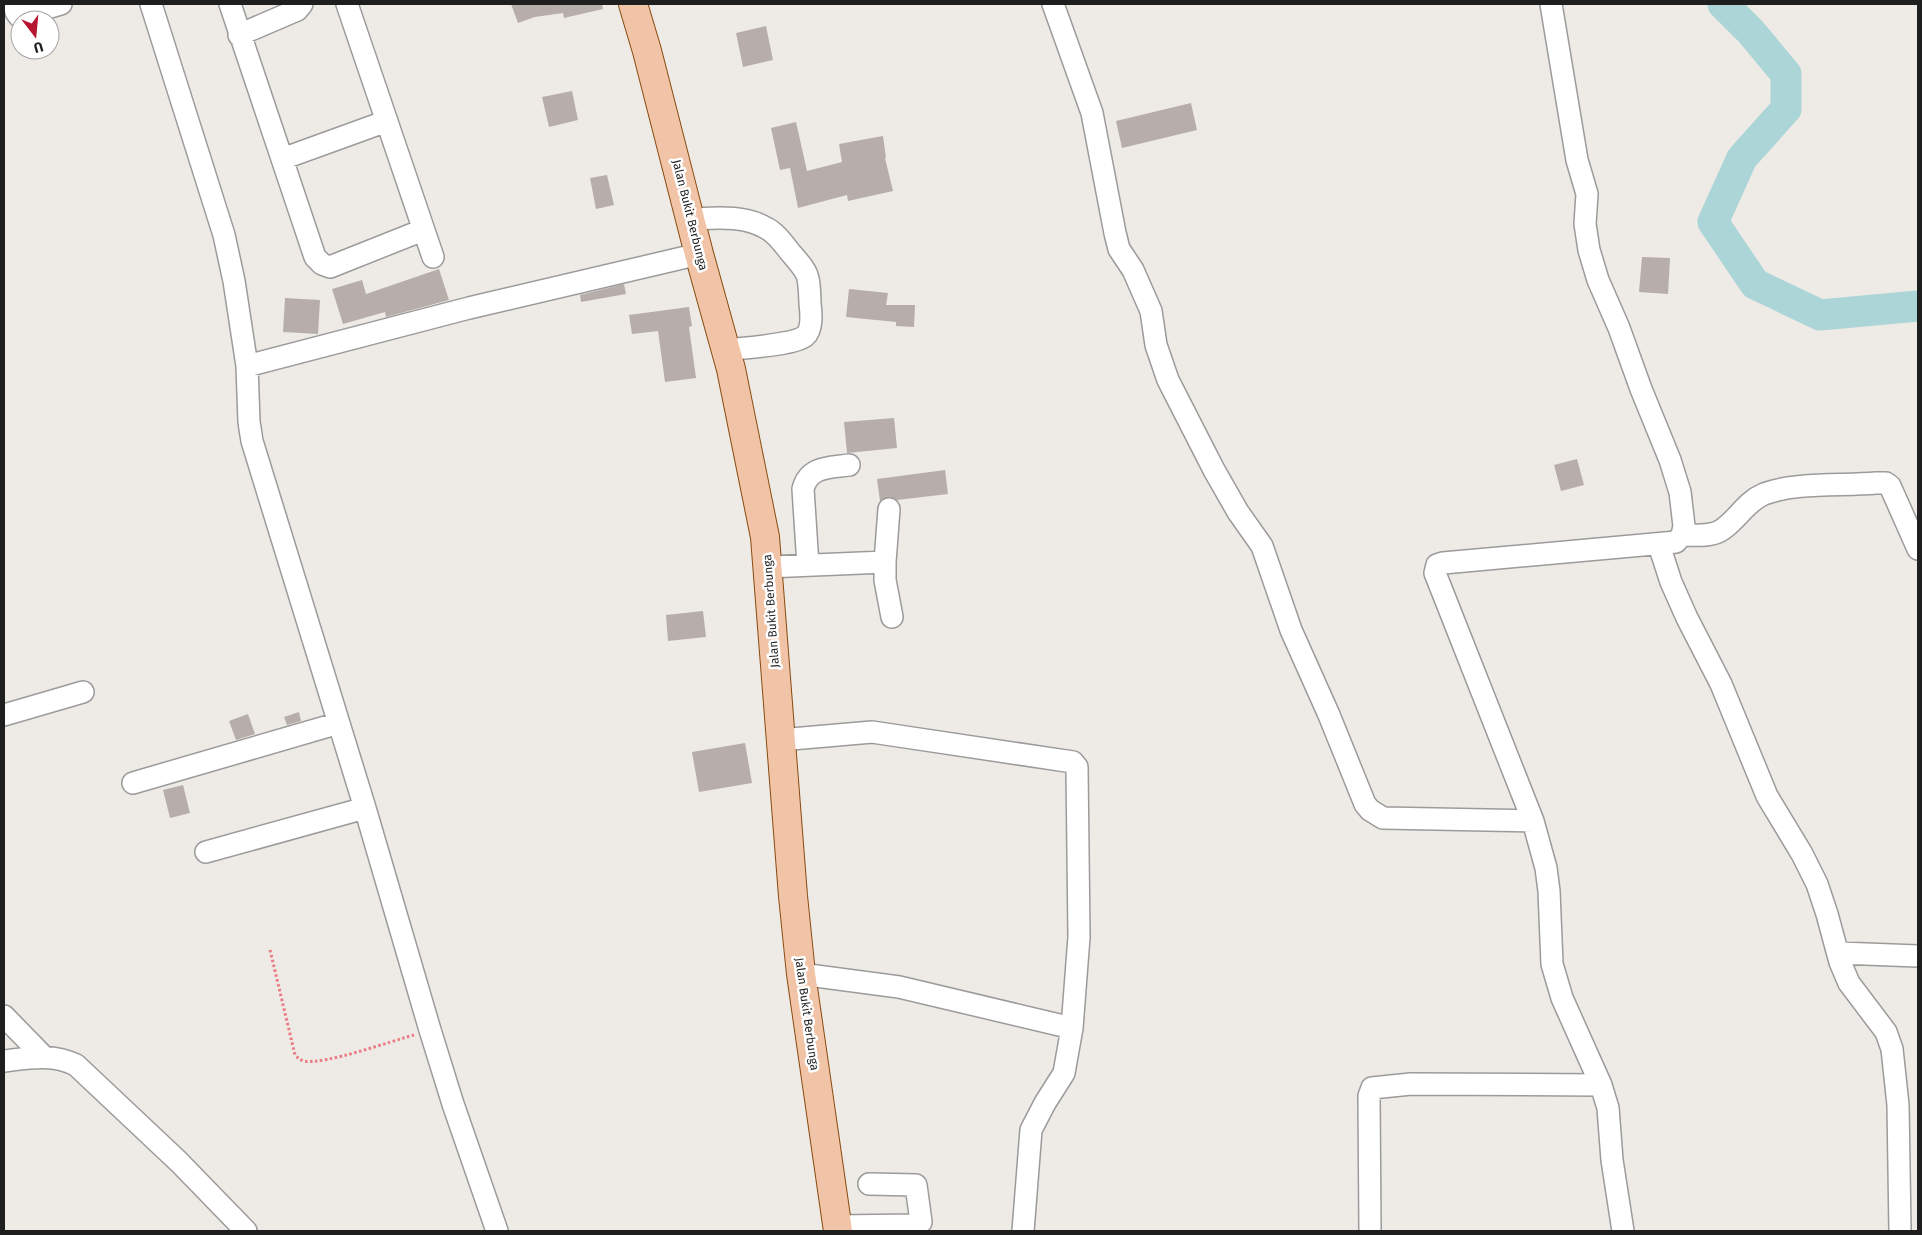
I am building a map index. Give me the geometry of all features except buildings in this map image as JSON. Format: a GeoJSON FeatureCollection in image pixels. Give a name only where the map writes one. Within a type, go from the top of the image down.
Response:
{"type":"FeatureCollection","features":[{"type":"Feature","properties":{"kind":"main road","name":"Jalan Bukit Berbunga"},"geometry":{"type":"LineString","coordinates":[[633,4],[731,369],[765,537],[792,896],[801,974],[838,1229]]}},
{"type":"Feature","properties":{"kind":"street"},"geometry":{"type":"LineString","coordinates":[[14,4],[19,16],[61,4]]}},
{"type":"Feature","properties":{"kind":"street"},"geometry":{"type":"LineString","coordinates":[[152,4],[224,235],[234,281],[247,366],[249,422],[252,442],[365,808],[430,1030],[453,1104],[497,1231]]}},
{"type":"Feature","properties":{"kind":"street"},"geometry":{"type":"LineString","coordinates":[[230,4],[315,257],[322,264],[330,266],[424,230]]}},
{"type":"Feature","properties":{"kind":"street"},"geometry":{"type":"LineString","coordinates":[[240,34],[297,10],[302,4]]}},
{"type":"Feature","properties":{"kind":"street"},"geometry":{"type":"LineString","coordinates":[[347,4],[433,257]]}},
{"type":"Feature","properties":{"kind":"street"},"geometry":{"type":"LineString","coordinates":[[1054,4],[1092,113],[1119,249],[1133,270],[1149,306],[1156,345],[1163,367],[1192,429],[1214,470],[1238,512],[1262,546],[1291,630],[1329,715],[1365,804],[1370,810],[1383,818],[1532,821]]}},
{"type":"Feature","properties":{"kind":"street"},"geometry":{"type":"LineString","coordinates":[[1551,4],[1577,160],[1587,194],[1585,224],[1589,250],[1598,280],[1619,328],[1670,460],[1680,492],[1684,513],[1684,526],[1682,535],[1676,542],[1437,565],[1434,573],[1532,821],[1546,868],[1549,890],[1552,964],[1565,1005],[1601,1085],[1608,1108],[1612,1160],[1623,1231]]}},
{"type":"Feature","properties":{"kind":"street"},"geometry":{"type":"LineString","coordinates":[[282,159],[387,122]]}},
{"type":"Feature","properties":{"kind":"street"},"geometry":{"type":"LineString","coordinates":[[691,219],[733,218],[766,227],[776,235],[807,272],[809,279],[811,316],[809,329],[805,335],[798,339],[779,343],[726,350]]}},
{"type":"Feature","properties":{"kind":"street"},"geometry":{"type":"LineString","coordinates":[[247,366],[468,308],[699,254]]}},
{"type":"Feature","properties":{"kind":"street"},"geometry":{"type":"LineString","coordinates":[[808,565],[803,489],[805,483],[811,473],[820,469],[848,465]]}},
{"type":"Feature","properties":{"kind":"street"},"geometry":{"type":"LineString","coordinates":[[1682,535],[1705,535],[1720,531],[1748,504],[1765,494],[1809,486],[1876,482],[1886,483],[1890,486],[1918,549]]}},
{"type":"Feature","properties":{"kind":"street"},"geometry":{"type":"LineString","coordinates":[[889,509],[885,580],[892,617]]}},
{"type":"Feature","properties":{"kind":"street"},"geometry":{"type":"LineString","coordinates":[[1659,545],[1679,600],[1721,684],[1767,796],[1802,854],[1817,884],[1839,953],[1840,962],[1849,983],[1886,1032],[1892,1050],[1898,1105],[1900,1231]]}},
{"type":"Feature","properties":{"kind":"street"},"geometry":{"type":"LineString","coordinates":[[768,567],[885,562]]}},
{"type":"Feature","properties":{"kind":"street"},"geometry":{"type":"LineString","coordinates":[[4,715],[83,692]]}},
{"type":"Feature","properties":{"kind":"street"},"geometry":{"type":"LineString","coordinates":[[134,783],[339,723]]}},
{"type":"Feature","properties":{"kind":"street"},"geometry":{"type":"LineString","coordinates":[[780,740],[872,732],[1074,763],[1077,772],[1079,937],[1072,1028],[1064,1073],[1045,1103],[1032,1130],[1022,1231]]}},
{"type":"Feature","properties":{"kind":"street"},"geometry":{"type":"LineString","coordinates":[[206,852],[365,808]]}},
{"type":"Feature","properties":{"kind":"street"},"geometry":{"type":"LineString","coordinates":[[1839,953],[1918,956]]}},
{"type":"Feature","properties":{"kind":"street"},"geometry":{"type":"LineString","coordinates":[[801,974],[899,986],[1072,1028]]}},
{"type":"Feature","properties":{"kind":"street"},"geometry":{"type":"LineString","coordinates":[[4,1016],[43,1056]]}},
{"type":"Feature","properties":{"kind":"street"},"geometry":{"type":"LineString","coordinates":[[4,1061],[43,1056],[68,1061],[86,1072],[179,1162],[246,1231]]}},
{"type":"Feature","properties":{"kind":"street"},"geometry":{"type":"LineString","coordinates":[[1370,1231],[1368,1096],[1372,1088],[1376,1086],[1410,1084],[1601,1085]]}},
{"type":"Feature","properties":{"kind":"street"},"geometry":{"type":"LineString","coordinates":[[838,1229],[914,1225],[921,1222],[916,1184],[869,1184]]}},
{"type":"Feature","properties":{"kind":"path"},"geometry":{"type":"LineString","coordinates":[[270,950],[295,1055],[299,1059],[304,1061],[324,1060],[430,1030]]}},
{"type":"Feature","properties":{"kind":"waterway"},"geometry":{"type":"LineString","coordinates":[[1723,4],[1751,32],[1786,74],[1786,109],[1742,158],[1713,222],[1755,284],[1820,315],[1918,306]]}}]}
